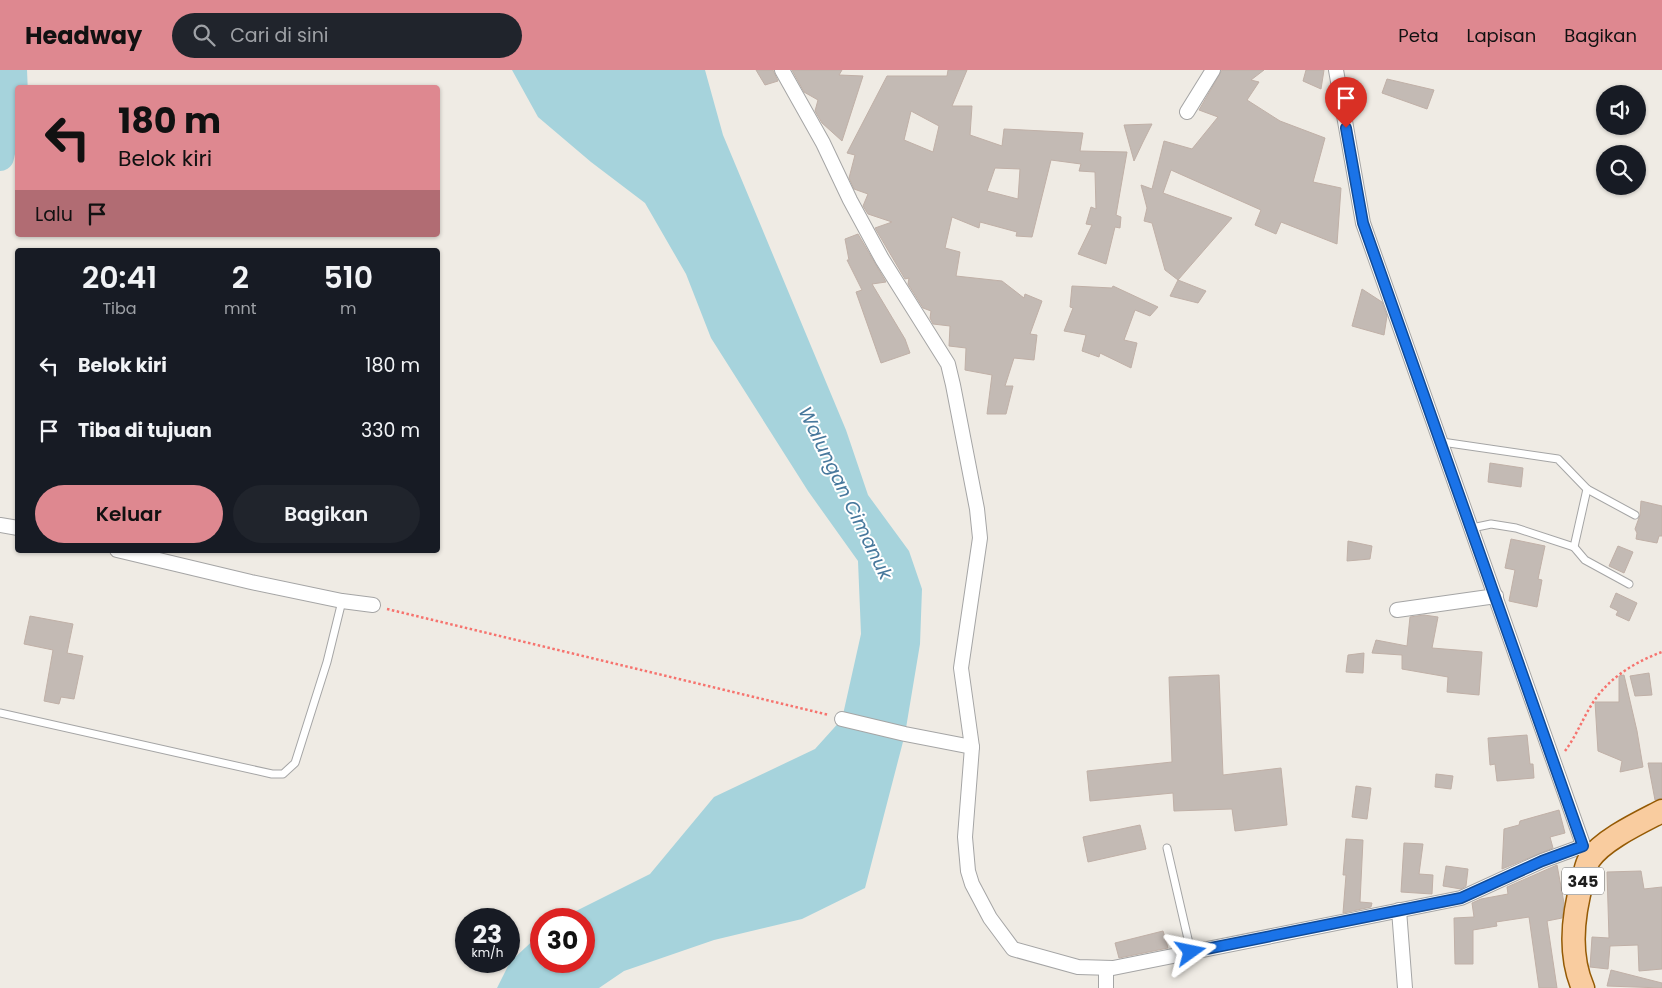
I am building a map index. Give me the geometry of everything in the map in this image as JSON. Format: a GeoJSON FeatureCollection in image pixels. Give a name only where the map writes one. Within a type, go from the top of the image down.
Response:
{"type":"FeatureCollection","features":[{"type":"Feature","properties":{"kind":"main road","name":"345"},"geometry":{"type":"LineString","coordinates":[[1583,988],[1576,962],[1574,928],[1586,853],[1606,844],[1662,811]]}},
{"type":"Feature","properties":{"kind":"street"},"geometry":{"type":"LineString","coordinates":[[782,70],[823,143],[850,200],[882,259],[948,364],[977,509],[980,538],[961,668],[972,747],[965,837],[966,855],[972,884],[990,918],[1014,949],[1061,963],[1106,968],[1461,898],[1542,861],[1586,853],[1363,223],[1336,70]]}},
{"type":"Feature","properties":{"kind":"street"},"geometry":{"type":"LineString","coordinates":[[1187,112],[1213,70]]}},
{"type":"Feature","properties":{"kind":"street"},"geometry":{"type":"LineString","coordinates":[[0,525],[15,528]]}},
{"type":"Feature","properties":{"kind":"street"},"geometry":{"type":"LineString","coordinates":[[130,553],[251,582],[342,601],[373,605]]}},
{"type":"Feature","properties":{"kind":"street"},"geometry":{"type":"LineString","coordinates":[[1397,610],[1496,596]]}},
{"type":"Feature","properties":{"kind":"street"},"geometry":{"type":"LineString","coordinates":[[842,719],[972,747]]}},
{"type":"Feature","properties":{"kind":"street"},"geometry":{"type":"LineString","coordinates":[[1398,910],[1406,988]]}},
{"type":"Feature","properties":{"kind":"street"},"geometry":{"type":"LineString","coordinates":[[1106,968],[1106,988]]}},
{"type":"Feature","properties":{"kind":"lane"},"geometry":{"type":"LineString","coordinates":[[1442,442],[1558,459],[1587,489],[1635,515]]}},
{"type":"Feature","properties":{"kind":"lane"},"geometry":{"type":"LineString","coordinates":[[1574,547],[1587,489]]}},
{"type":"Feature","properties":{"kind":"lane"},"geometry":{"type":"LineString","coordinates":[[1472,528],[1491,524],[1516,528],[1574,547],[1585,560],[1629,584]]}},
{"type":"Feature","properties":{"kind":"lane"},"geometry":{"type":"LineString","coordinates":[[0,713],[272,774],[283,774],[295,763],[327,662],[342,601]]}},
{"type":"Feature","properties":{"kind":"lane"},"geometry":{"type":"LineString","coordinates":[[1167,848],[1191,952]]}},
{"type":"Feature","properties":{"kind":"path"},"geometry":{"type":"LineString","coordinates":[[373,605],[842,719]]}},
{"type":"Feature","properties":{"kind":"path"},"geometry":{"type":"LineString","coordinates":[[1555,763],[1568,747],[1596,698],[1615,679],[1640,660],[1662,652]]}},
{"type":"Feature","properties":{"kind":"water","name":"Walungan Cimanuk"},"geometry":{"type":"Polygon","coordinates":[[[512,70],[705,70],[723,135],[846,430],[868,495],[909,551],[922,589],[920,644],[905,734],[865,888],[802,919],[714,940],[624,971],[599,988],[497,988],[504,973],[520,973],[520,953],[530,943],[530,973],[595,973],[595,908],[582,908],[650,874],[714,797],[815,749],[842,719],[861,634],[858,561],[808,491],[711,338],[686,274],[645,203],[591,162],[538,117],[512,70]]]}},
{"type":"Feature","properties":{"kind":"building"},"geometry":{"type":"Polygon","coordinates":[[[756,70],[773,70],[778,81],[765,85],[756,70]]]}},
{"type":"Feature","properties":{"kind":"building"},"geometry":{"type":"Polygon","coordinates":[[[792,70],[842,70],[839,75],[863,76],[842,141],[822,123],[815,111],[818,100],[804,92],[792,70]]]}},
{"type":"Feature","properties":{"kind":"building"},"geometry":{"type":"Polygon","coordinates":[[[948,70],[967,70],[952,106],[972,106],[970,135],[1002,146],[1004,129],[1083,133],[1080,151],[1127,152],[1116,215],[1121,217],[1120,228],[1115,227],[1106,264],[1078,254],[1092,225],[1086,224],[1091,207],[1096,209],[1095,172],[1079,171],[1081,164],[1051,160],[1032,237],[1016,236],[1017,232],[980,222],[979,228],[952,217],[945,248],[960,252],[956,276],[1002,281],[1024,298],[1025,294],[1042,301],[1030,334],[1037,335],[1034,360],[1014,358],[1005,386],[1013,386],[1006,414],[987,414],[992,375],[965,370],[966,348],[949,346],[950,326],[933,324],[930,318],[931,311],[923,308],[908,284],[909,278],[905,279],[875,228],[892,222],[868,214],[863,206],[868,194],[854,189],[849,178],[855,155],[847,153],[887,76],[947,76],[948,70]],[[911,111],[904,140],[933,152],[939,126],[911,111]],[[995,168],[987,191],[1018,199],[1020,169],[995,168]]]}},
{"type":"Feature","properties":{"kind":"building"},"geometry":{"type":"Polygon","coordinates":[[[1222,70],[1264,70],[1251,80],[1259,82],[1247,100],[1280,121],[1325,138],[1313,182],[1341,188],[1337,244],[1281,222],[1276,234],[1255,225],[1261,210],[1171,170],[1163,193],[1232,218],[1178,280],[1165,270],[1152,223],[1144,221],[1147,208],[1141,185],[1152,189],[1164,141],[1192,149],[1218,117],[1199,110],[1222,70]]]}},
{"type":"Feature","properties":{"kind":"building"},"geometry":{"type":"Polygon","coordinates":[[[1306,70],[1324,70],[1321,89],[1303,81],[1306,70]]]}},
{"type":"Feature","properties":{"kind":"building"},"geometry":{"type":"Polygon","coordinates":[[[1387,79],[1434,90],[1427,109],[1382,93],[1387,79]]]}},
{"type":"Feature","properties":{"kind":"building"},"geometry":{"type":"Polygon","coordinates":[[[1152,124],[1143,142],[1134,161],[1124,125],[1152,124]]]}},
{"type":"Feature","properties":{"kind":"building"},"geometry":{"type":"Polygon","coordinates":[[[858,234],[886,282],[872,284],[905,339],[910,353],[881,363],[856,292],[862,290],[847,260],[849,260],[845,239],[858,234]]]}},
{"type":"Feature","properties":{"kind":"building"},"geometry":{"type":"Polygon","coordinates":[[[1178,280],[1206,291],[1198,303],[1170,296],[1178,280]]]}},
{"type":"Feature","properties":{"kind":"building"},"geometry":{"type":"Polygon","coordinates":[[[1072,286],[1112,288],[1113,286],[1158,307],[1150,316],[1135,310],[1124,340],[1137,343],[1131,368],[1100,353],[1099,357],[1082,351],[1086,335],[1064,331],[1073,308],[1070,307],[1072,286]]]}},
{"type":"Feature","properties":{"kind":"building"},"geometry":{"type":"Polygon","coordinates":[[[1362,289],[1382,302],[1387,316],[1384,335],[1352,326],[1362,289]]]}},
{"type":"Feature","properties":{"kind":"building"},"geometry":{"type":"Polygon","coordinates":[[[1490,463],[1523,468],[1521,487],[1488,482],[1490,463]]]}},
{"type":"Feature","properties":{"kind":"building"},"geometry":{"type":"Polygon","coordinates":[[[1641,501],[1662,506],[1662,536],[1659,536],[1657,543],[1636,539],[1637,533],[1635,529],[1640,515],[1641,501]]]}},
{"type":"Feature","properties":{"kind":"building"},"geometry":{"type":"Polygon","coordinates":[[[1511,539],[1545,546],[1538,579],[1542,580],[1537,607],[1509,601],[1515,570],[1505,568],[1511,539]]]}},
{"type":"Feature","properties":{"kind":"building"},"geometry":{"type":"Polygon","coordinates":[[[1348,541],[1372,546],[1370,559],[1347,561],[1348,541]]]}},
{"type":"Feature","properties":{"kind":"building"},"geometry":{"type":"Polygon","coordinates":[[[1618,546],[1633,552],[1624,573],[1609,566],[1618,546]]]}},
{"type":"Feature","properties":{"kind":"building"},"geometry":{"type":"Polygon","coordinates":[[[1616,593],[1637,603],[1629,621],[1616,615],[1618,611],[1610,607],[1616,593]]]}},
{"type":"Feature","properties":{"kind":"building"},"geometry":{"type":"Polygon","coordinates":[[[1424,615],[1438,617],[1432,648],[1482,652],[1479,695],[1447,692],[1448,677],[1402,669],[1402,655],[1372,653],[1376,640],[1407,646],[1410,617],[1424,615]]]}},
{"type":"Feature","properties":{"kind":"building"},"geometry":{"type":"Polygon","coordinates":[[[30,616],[73,624],[67,653],[83,656],[74,699],[61,697],[59,704],[44,701],[53,650],[24,644],[30,616]]]}},
{"type":"Feature","properties":{"kind":"building"},"geometry":{"type":"Polygon","coordinates":[[[1364,653],[1363,673],[1346,672],[1348,655],[1364,653]]]}},
{"type":"Feature","properties":{"kind":"building"},"geometry":{"type":"Polygon","coordinates":[[[1649,673],[1652,695],[1635,696],[1630,676],[1649,673]]]}},
{"type":"Feature","properties":{"kind":"building"},"geometry":{"type":"Polygon","coordinates":[[[1219,675],[1223,775],[1281,768],[1287,825],[1235,831],[1232,809],[1174,811],[1173,793],[1090,801],[1087,771],[1172,762],[1169,677],[1219,675]]]}},
{"type":"Feature","properties":{"kind":"building"},"geometry":{"type":"Polygon","coordinates":[[[1624,675],[1643,767],[1620,772],[1622,761],[1598,751],[1595,702],[1619,702],[1619,676],[1624,675]]]}},
{"type":"Feature","properties":{"kind":"building"},"geometry":{"type":"Polygon","coordinates":[[[1527,735],[1530,764],[1533,764],[1534,778],[1497,781],[1495,764],[1490,765],[1488,738],[1527,735]]]}},
{"type":"Feature","properties":{"kind":"building"},"geometry":{"type":"Polygon","coordinates":[[[1648,763],[1662,763],[1662,798],[1655,800],[1648,763]]]}},
{"type":"Feature","properties":{"kind":"building"},"geometry":{"type":"Polygon","coordinates":[[[1436,774],[1453,776],[1451,789],[1435,787],[1436,774]]]}},
{"type":"Feature","properties":{"kind":"building"},"geometry":{"type":"Polygon","coordinates":[[[1356,786],[1371,788],[1367,819],[1352,817],[1356,786]]]}},
{"type":"Feature","properties":{"kind":"building"},"geometry":{"type":"Polygon","coordinates":[[[1559,810],[1565,833],[1550,837],[1553,848],[1502,869],[1504,829],[1519,825],[1520,821],[1559,810]]]}},
{"type":"Feature","properties":{"kind":"building"},"geometry":{"type":"Polygon","coordinates":[[[1140,825],[1146,849],[1088,862],[1083,837],[1140,825]]]}},
{"type":"Feature","properties":{"kind":"building"},"geometry":{"type":"Polygon","coordinates":[[[1346,839],[1363,840],[1360,902],[1372,903],[1371,907],[1343,913],[1346,875],[1343,875],[1346,839]]]}},
{"type":"Feature","properties":{"kind":"building"},"geometry":{"type":"Polygon","coordinates":[[[1404,843],[1423,844],[1419,874],[1433,875],[1432,894],[1401,892],[1404,843]]]}},
{"type":"Feature","properties":{"kind":"building"},"geometry":{"type":"Polygon","coordinates":[[[1557,865],[1564,903],[1562,918],[1547,921],[1557,988],[1539,988],[1529,917],[1496,922],[1497,926],[1473,930],[1473,964],[1455,964],[1454,918],[1474,917],[1472,903],[1481,899],[1508,894],[1507,887],[1557,865]]]}},
{"type":"Feature","properties":{"kind":"building"},"geometry":{"type":"Polygon","coordinates":[[[1446,866],[1468,869],[1466,886],[1461,889],[1443,886],[1446,866]]]}},
{"type":"Feature","properties":{"kind":"building"},"geometry":{"type":"Polygon","coordinates":[[[1641,871],[1644,889],[1662,887],[1662,969],[1639,971],[1638,945],[1610,946],[1608,969],[1590,967],[1592,937],[1609,938],[1607,872],[1641,871]]]}},
{"type":"Feature","properties":{"kind":"building"},"geometry":{"type":"Polygon","coordinates":[[[1163,931],[1168,948],[1119,958],[1115,943],[1163,931]]]}},
{"type":"Feature","properties":{"kind":"building"},"geometry":{"type":"Polygon","coordinates":[[[1611,970],[1662,983],[1662,988],[1607,986],[1611,970]]]}},
{"type":"Feature","properties":{"kind":"waterway"},"geometry":{"type":"LineString","coordinates":[[0,157],[14,94],[13,70]]}},
{"type":"Feature","properties":{"kind":"route"},"geometry":{"type":"LineString","coordinates":[[1191,952],[1461,898],[1542,861],[1583,846],[1448,459],[1363,223],[1346,128]]}}]}
